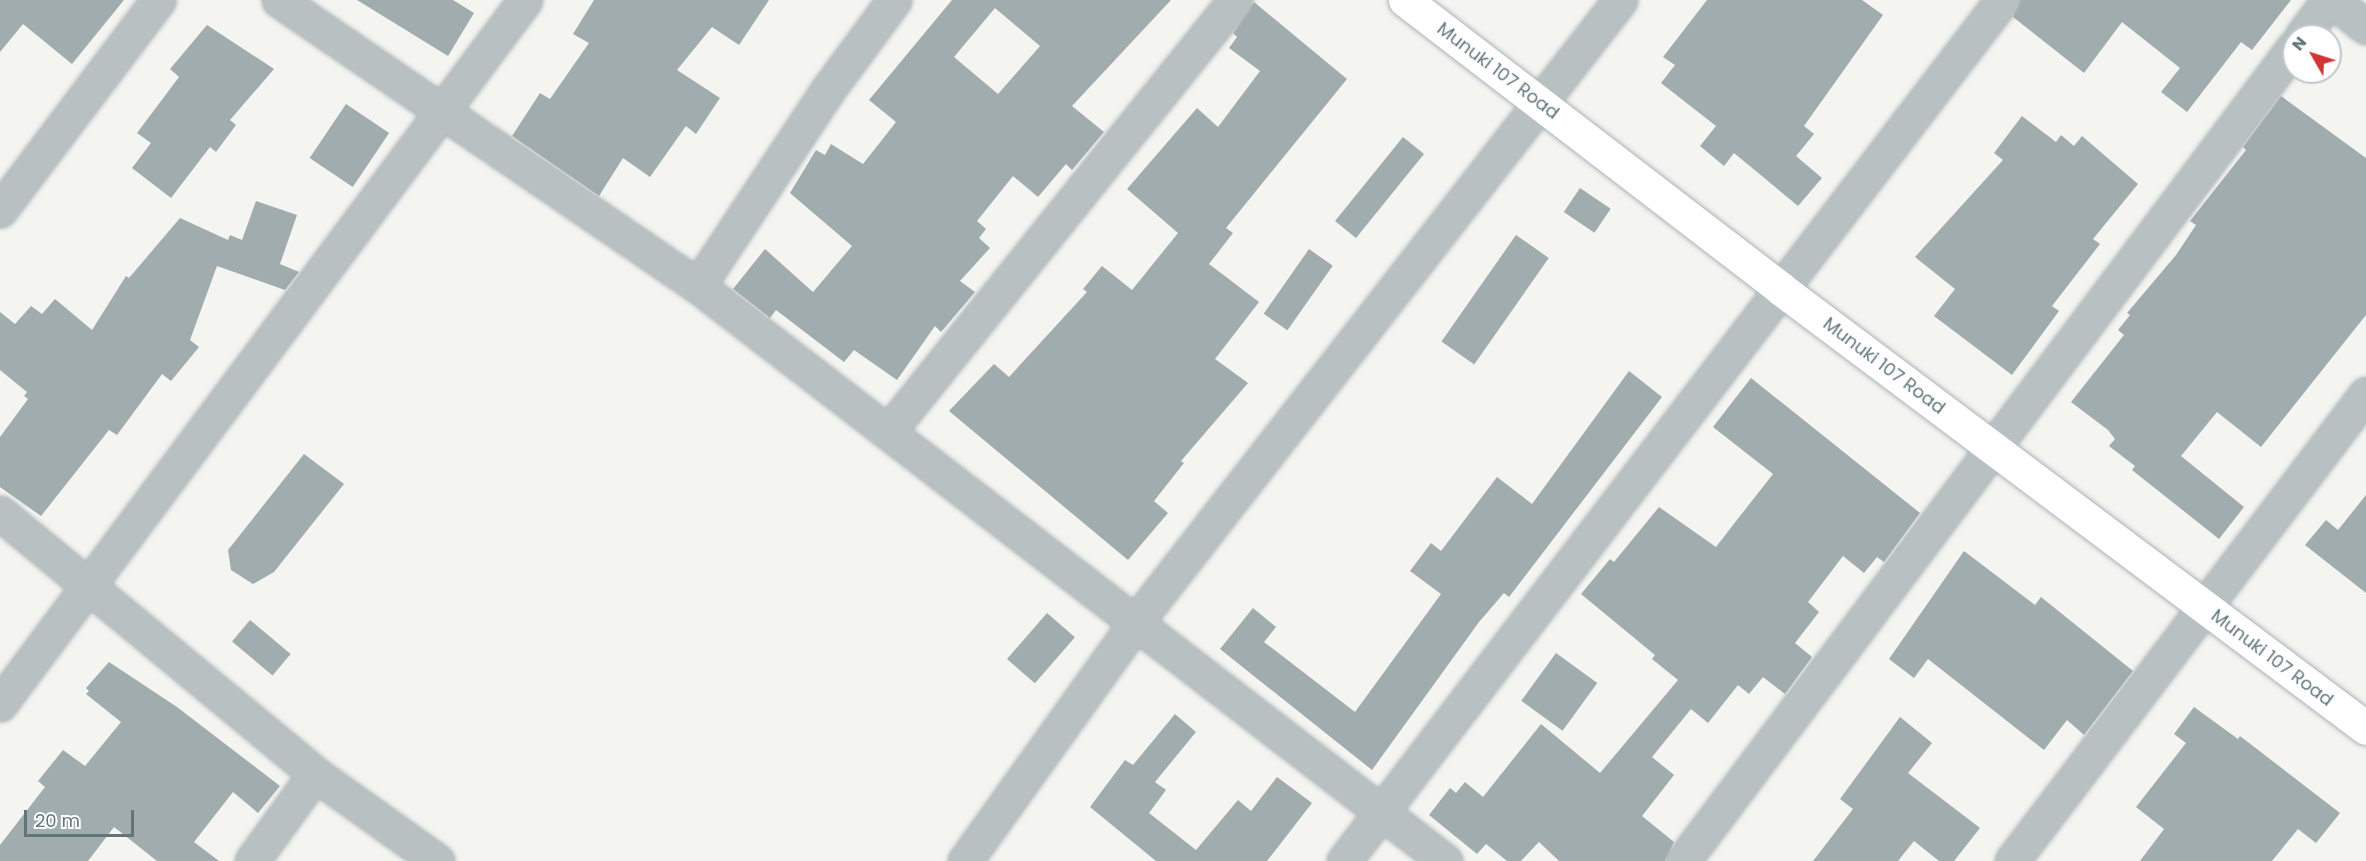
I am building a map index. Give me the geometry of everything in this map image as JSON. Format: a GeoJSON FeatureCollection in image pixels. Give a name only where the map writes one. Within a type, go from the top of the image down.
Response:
{"type":"FeatureCollection","features":[{"type":"Feature","properties":{"kind":"street"},"geometry":{"type":"LineString","coordinates":[[0,210],[158,0]]}},
{"type":"Feature","properties":{"kind":"street"},"geometry":{"type":"LineString","coordinates":[[279,0],[390,79],[445,110],[698,286],[1445,861]]}},
{"type":"Feature","properties":{"kind":"street"},"geometry":{"type":"LineString","coordinates":[[0,704],[525,0]]}},
{"type":"Feature","properties":{"kind":"street"},"geometry":{"type":"LineString","coordinates":[[698,286],[827,91],[894,0]]}},
{"type":"Feature","properties":{"kind":"street"},"geometry":{"type":"LineString","coordinates":[[888,432],[1235,0]]}},
{"type":"Feature","properties":{"kind":"street","name":"Munuki 107 Road"},"geometry":{"type":"LineString","coordinates":[[1405,0],[1781,289],[2366,728]]}},
{"type":"Feature","properties":{"kind":"street"},"geometry":{"type":"LineString","coordinates":[[965,861],[1136,622],[1620,0]]}},
{"type":"Feature","properties":{"kind":"street"},"geometry":{"type":"LineString","coordinates":[[1344,861],[2002,0]]}},
{"type":"Feature","properties":{"kind":"street"},"geometry":{"type":"LineString","coordinates":[[2312,24],[2331,0],[2366,27]]}},
{"type":"Feature","properties":{"kind":"street"},"geometry":{"type":"LineString","coordinates":[[1683,861],[2282,63]]}},
{"type":"Feature","properties":{"kind":"street"},"geometry":{"type":"LineString","coordinates":[[2012,861],[2366,394]]}},
{"type":"Feature","properties":{"kind":"street"},"geometry":{"type":"LineString","coordinates":[[0,513],[315,774],[437,861]]}},
{"type":"Feature","properties":{"kind":"street"},"geometry":{"type":"LineString","coordinates":[[252,861],[315,774]]}},
{"type":"Feature","properties":{"kind":"building"},"geometry":{"type":"Polygon","coordinates":[[[0,0],[124,0],[72,64],[23,24],[0,52],[0,0]]]}},
{"type":"Feature","properties":{"kind":"building"},"geometry":{"type":"Polygon","coordinates":[[[357,0],[453,0],[474,13],[448,56],[357,0]]]}},
{"type":"Feature","properties":{"kind":"building"},"geometry":{"type":"Polygon","coordinates":[[[594,0],[769,0],[739,45],[712,27],[677,70],[720,98],[696,134],[686,126],[650,177],[623,158],[599,196],[512,136],[540,93],[550,99],[589,43],[573,34],[594,0]]]}},
{"type":"Feature","properties":{"kind":"building"},"geometry":{"type":"Polygon","coordinates":[[[952,0],[1171,0],[1072,106],[1104,132],[1072,170],[1066,164],[1038,197],[1013,176],[977,221],[986,229],[979,238],[990,248],[960,281],[975,292],[941,332],[935,326],[897,380],[854,350],[844,362],[776,310],[770,318],[733,289],[765,249],[813,292],[852,246],[790,193],[816,150],[825,155],[831,144],[863,164],[896,122],[869,100],[952,0]],[[995,8],[954,57],[998,94],[1040,46],[995,8]]]}},
{"type":"Feature","properties":{"kind":"building"},"geometry":{"type":"Polygon","coordinates":[[[1707,0],[1862,0],[1883,15],[1804,126],[1814,134],[1796,156],[1822,178],[1798,206],[1734,153],[1724,166],[1700,146],[1716,126],[1661,83],[1675,65],[1663,57],[1707,0]]]}},
{"type":"Feature","properties":{"kind":"building"},"geometry":{"type":"Polygon","coordinates":[[[2020,0],[2291,0],[2252,50],[2241,42],[2187,112],[2161,92],[2180,68],[2122,22],[2084,73],[2013,17],[2020,0]]]}},
{"type":"Feature","properties":{"kind":"building"},"geometry":{"type":"Polygon","coordinates":[[[1254,2],[1347,79],[1226,228],[1233,233],[1209,264],[1259,302],[1215,359],[1248,383],[1181,461],[1184,463],[1154,501],[1168,513],[1128,560],[949,411],[994,364],[1009,377],[1087,292],[1083,289],[1102,266],[1132,290],[1178,233],[1127,189],[1197,108],[1218,127],[1260,71],[1229,48],[1237,37],[1233,33],[1254,2]]]}},
{"type":"Feature","properties":{"kind":"building"},"geometry":{"type":"Polygon","coordinates":[[[207,25],[274,69],[230,120],[236,125],[216,152],[210,147],[171,198],[132,168],[151,143],[137,133],[179,77],[170,69],[207,25]]]}},
{"type":"Feature","properties":{"kind":"building"},"geometry":{"type":"Polygon","coordinates":[[[2281,96],[2366,158],[2366,315],[2261,447],[2217,412],[2181,456],[2244,507],[2219,539],[2132,470],[2135,466],[2109,446],[2115,439],[2108,430],[2071,402],[2124,335],[2118,330],[2130,315],[2127,313],[2176,255],[2196,225],[2190,221],[2246,150],[2243,147],[2281,96]]]}},
{"type":"Feature","properties":{"kind":"building"},"geometry":{"type":"Polygon","coordinates":[[[346,104],[389,133],[353,187],[310,158],[346,104]]]}},
{"type":"Feature","properties":{"kind":"building"},"geometry":{"type":"Polygon","coordinates":[[[2022,116],[2056,142],[2061,135],[2074,146],[2082,136],[2138,184],[2093,239],[2100,244],[2052,306],[2059,311],[2012,375],[1934,316],[1955,289],[1915,257],[2003,160],[1994,153],[2022,116]]]}},
{"type":"Feature","properties":{"kind":"building"},"geometry":{"type":"Polygon","coordinates":[[[1403,137],[1424,154],[1356,238],[1335,221],[1403,137]]]}},
{"type":"Feature","properties":{"kind":"building"},"geometry":{"type":"Polygon","coordinates":[[[1580,188],[1611,209],[1594,233],[1564,212],[1580,188]]]}},
{"type":"Feature","properties":{"kind":"building"},"geometry":{"type":"Polygon","coordinates":[[[256,201],[297,215],[280,264],[299,272],[285,290],[217,266],[190,340],[199,347],[171,381],[162,374],[117,435],[109,430],[41,516],[0,487],[0,437],[28,399],[24,396],[27,392],[0,370],[0,312],[15,324],[31,306],[42,314],[55,299],[92,330],[126,276],[129,278],[180,218],[228,240],[230,235],[242,240],[256,201]]]}},
{"type":"Feature","properties":{"kind":"building"},"geometry":{"type":"Polygon","coordinates":[[[1516,235],[1549,258],[1474,364],[1441,341],[1516,235]]]}},
{"type":"Feature","properties":{"kind":"building"},"geometry":{"type":"Polygon","coordinates":[[[1309,249],[1333,266],[1287,330],[1264,314],[1309,249]]]}},
{"type":"Feature","properties":{"kind":"building"},"geometry":{"type":"Polygon","coordinates":[[[1629,371],[1662,397],[1509,597],[1504,593],[1479,622],[1372,770],[1220,649],[1253,608],[1276,627],[1264,642],[1355,712],[1441,594],[1410,571],[1431,543],[1441,551],[1497,477],[1532,504],[1629,371]]]}},
{"type":"Feature","properties":{"kind":"building"},"geometry":{"type":"Polygon","coordinates":[[[1751,378],[1920,513],[1884,562],[1877,557],[1864,573],[1843,556],[1808,602],[1819,612],[1795,643],[1812,657],[1785,694],[1763,677],[1749,694],[1738,685],[1708,723],[1691,709],[1652,757],[1674,775],[1642,816],[1674,842],[1665,861],[1559,861],[1539,842],[1521,861],[1507,861],[1486,844],[1477,854],[1429,815],[1450,788],[1456,793],[1465,782],[1483,797],[1541,724],[1600,773],[1678,680],[1652,659],[1655,655],[1581,594],[1610,559],[1614,562],[1659,507],[1716,547],[1773,474],[1713,427],[1751,378]]]}},
{"type":"Feature","properties":{"kind":"building"},"geometry":{"type":"Polygon","coordinates":[[[304,454],[344,484],[274,572],[253,584],[231,570],[228,550],[304,454]]]}},
{"type":"Feature","properties":{"kind":"building"},"geometry":{"type":"Polygon","coordinates":[[[2366,495],[2366,593],[2305,545],[2326,520],[2338,530],[2366,495]]]}},
{"type":"Feature","properties":{"kind":"building"},"geometry":{"type":"Polygon","coordinates":[[[1964,551],[2035,605],[2041,597],[2133,671],[2084,735],[2067,720],[2044,750],[1928,659],[1914,678],[1889,659],[1964,551]]]}},
{"type":"Feature","properties":{"kind":"building"},"geometry":{"type":"Polygon","coordinates":[[[1047,613],[1075,637],[1035,683],[1007,659],[1047,613]]]}},
{"type":"Feature","properties":{"kind":"building"},"geometry":{"type":"Polygon","coordinates":[[[250,620],[291,654],[273,676],[232,641],[250,620]]]}},
{"type":"Feature","properties":{"kind":"building"},"geometry":{"type":"Polygon","coordinates":[[[1556,653],[1597,683],[1563,731],[1521,701],[1556,653]]]}},
{"type":"Feature","properties":{"kind":"building"},"geometry":{"type":"Polygon","coordinates":[[[109,662],[177,707],[280,786],[258,813],[233,792],[194,842],[219,861],[157,861],[114,827],[88,861],[0,861],[0,845],[45,787],[38,781],[63,750],[85,766],[121,722],[86,694],[89,691],[86,688],[109,662]]]}},
{"type":"Feature","properties":{"kind":"building"},"geometry":{"type":"Polygon","coordinates":[[[2194,707],[2238,739],[2240,736],[2340,813],[2316,843],[2298,829],[2272,861],[2140,861],[2164,829],[2136,807],[2186,743],[2174,734],[2194,707]]]}},
{"type":"Feature","properties":{"kind":"building"},"geometry":{"type":"Polygon","coordinates":[[[1175,714],[1196,732],[1155,782],[1166,790],[1149,813],[1196,850],[1238,800],[1251,811],[1277,777],[1312,803],[1267,861],[1156,861],[1090,807],[1125,760],[1133,765],[1175,714]]]}},
{"type":"Feature","properties":{"kind":"building"},"geometry":{"type":"Polygon","coordinates":[[[1900,717],[1932,743],[1908,773],[1980,828],[1954,861],[1939,861],[1914,841],[1898,861],[1813,861],[1853,809],[1840,799],[1900,717]]]}}]}
